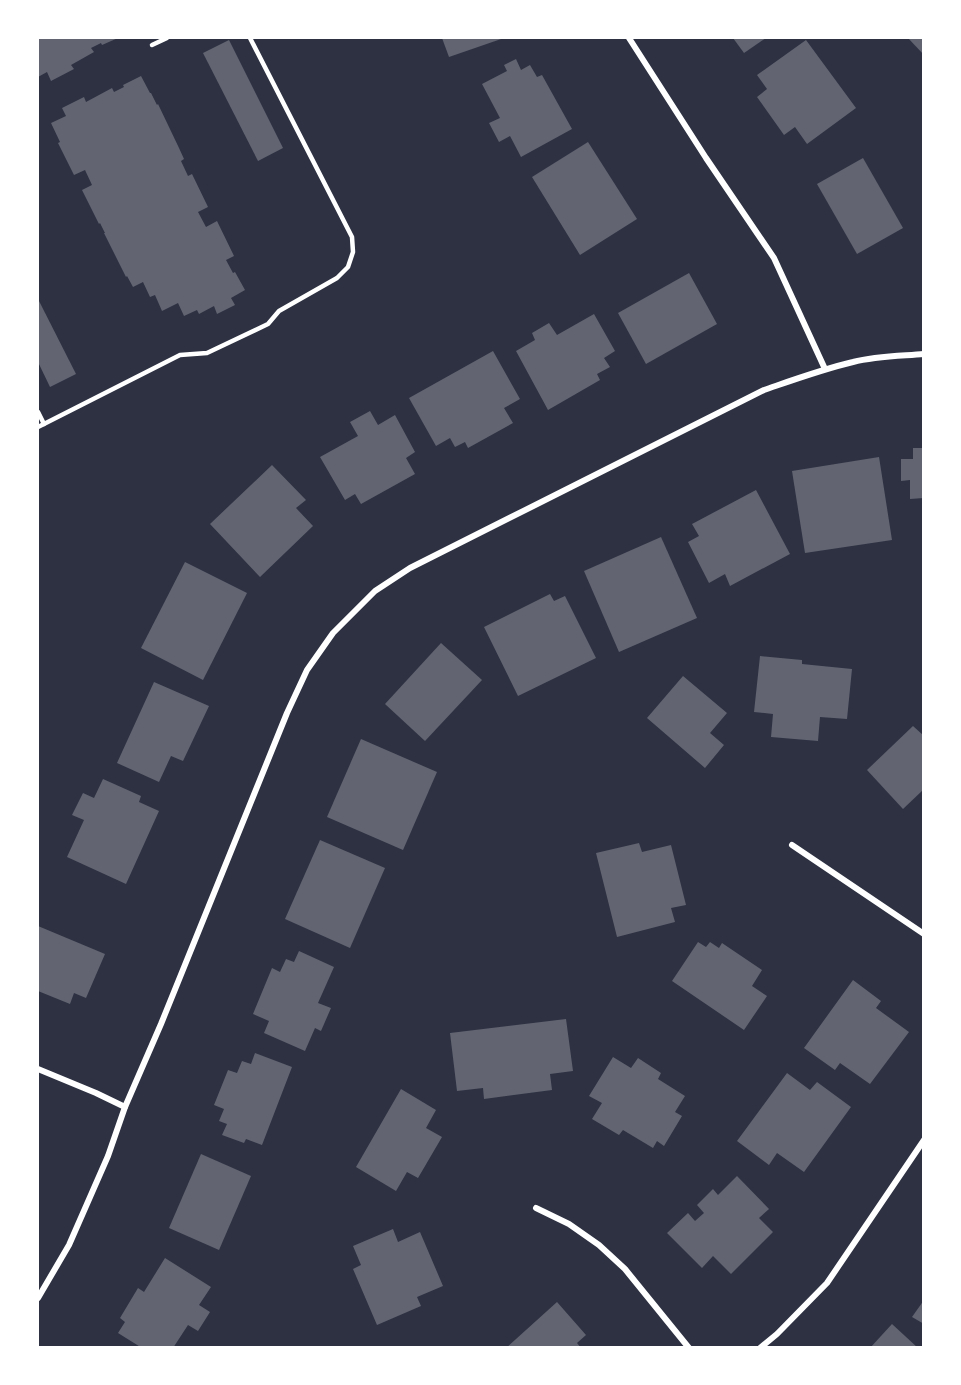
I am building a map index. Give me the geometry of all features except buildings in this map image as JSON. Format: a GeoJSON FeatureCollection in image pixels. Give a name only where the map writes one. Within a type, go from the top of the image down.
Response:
{"type":"FeatureCollection","features":[{"type":"Feature","properties":{"kind":"street"},"geometry":{"type":"LineString","coordinates":[[629,38],[774,258],[825,369]]}},
{"type":"Feature","properties":{"kind":"street"},"geometry":{"type":"LineString","coordinates":[[38,1298],[69,1245],[108,1156],[125,1107],[287,713],[307,670],[333,633],[375,591],[410,568],[764,390],[855,361],[924,354]]}},
{"type":"Feature","properties":{"kind":"street"},"geometry":{"type":"LineString","coordinates":[[792,845],[924,934]]}},
{"type":"Feature","properties":{"kind":"street"},"geometry":{"type":"LineString","coordinates":[[38,1069],[125,1107]]}},
{"type":"Feature","properties":{"kind":"street"},"geometry":{"type":"LineString","coordinates":[[760,1347],[777,1334],[827,1283],[924,1140]]}},
{"type":"Feature","properties":{"kind":"street"},"geometry":{"type":"LineString","coordinates":[[536,1208],[569,1224],[599,1245],[625,1269],[690,1347]]}},
{"type":"Feature","properties":{"kind":"lane"},"geometry":{"type":"LineString","coordinates":[[152,45],[167,38]]}},
{"type":"Feature","properties":{"kind":"lane"},"geometry":{"type":"LineString","coordinates":[[38,427],[180,355],[207,353],[268,324],[279,311],[338,278],[348,267],[353,252],[352,237],[250,38]]}},
{"type":"Feature","properties":{"kind":"lane"},"geometry":{"type":"LineString","coordinates":[[38,412],[44,424]]}}]}
